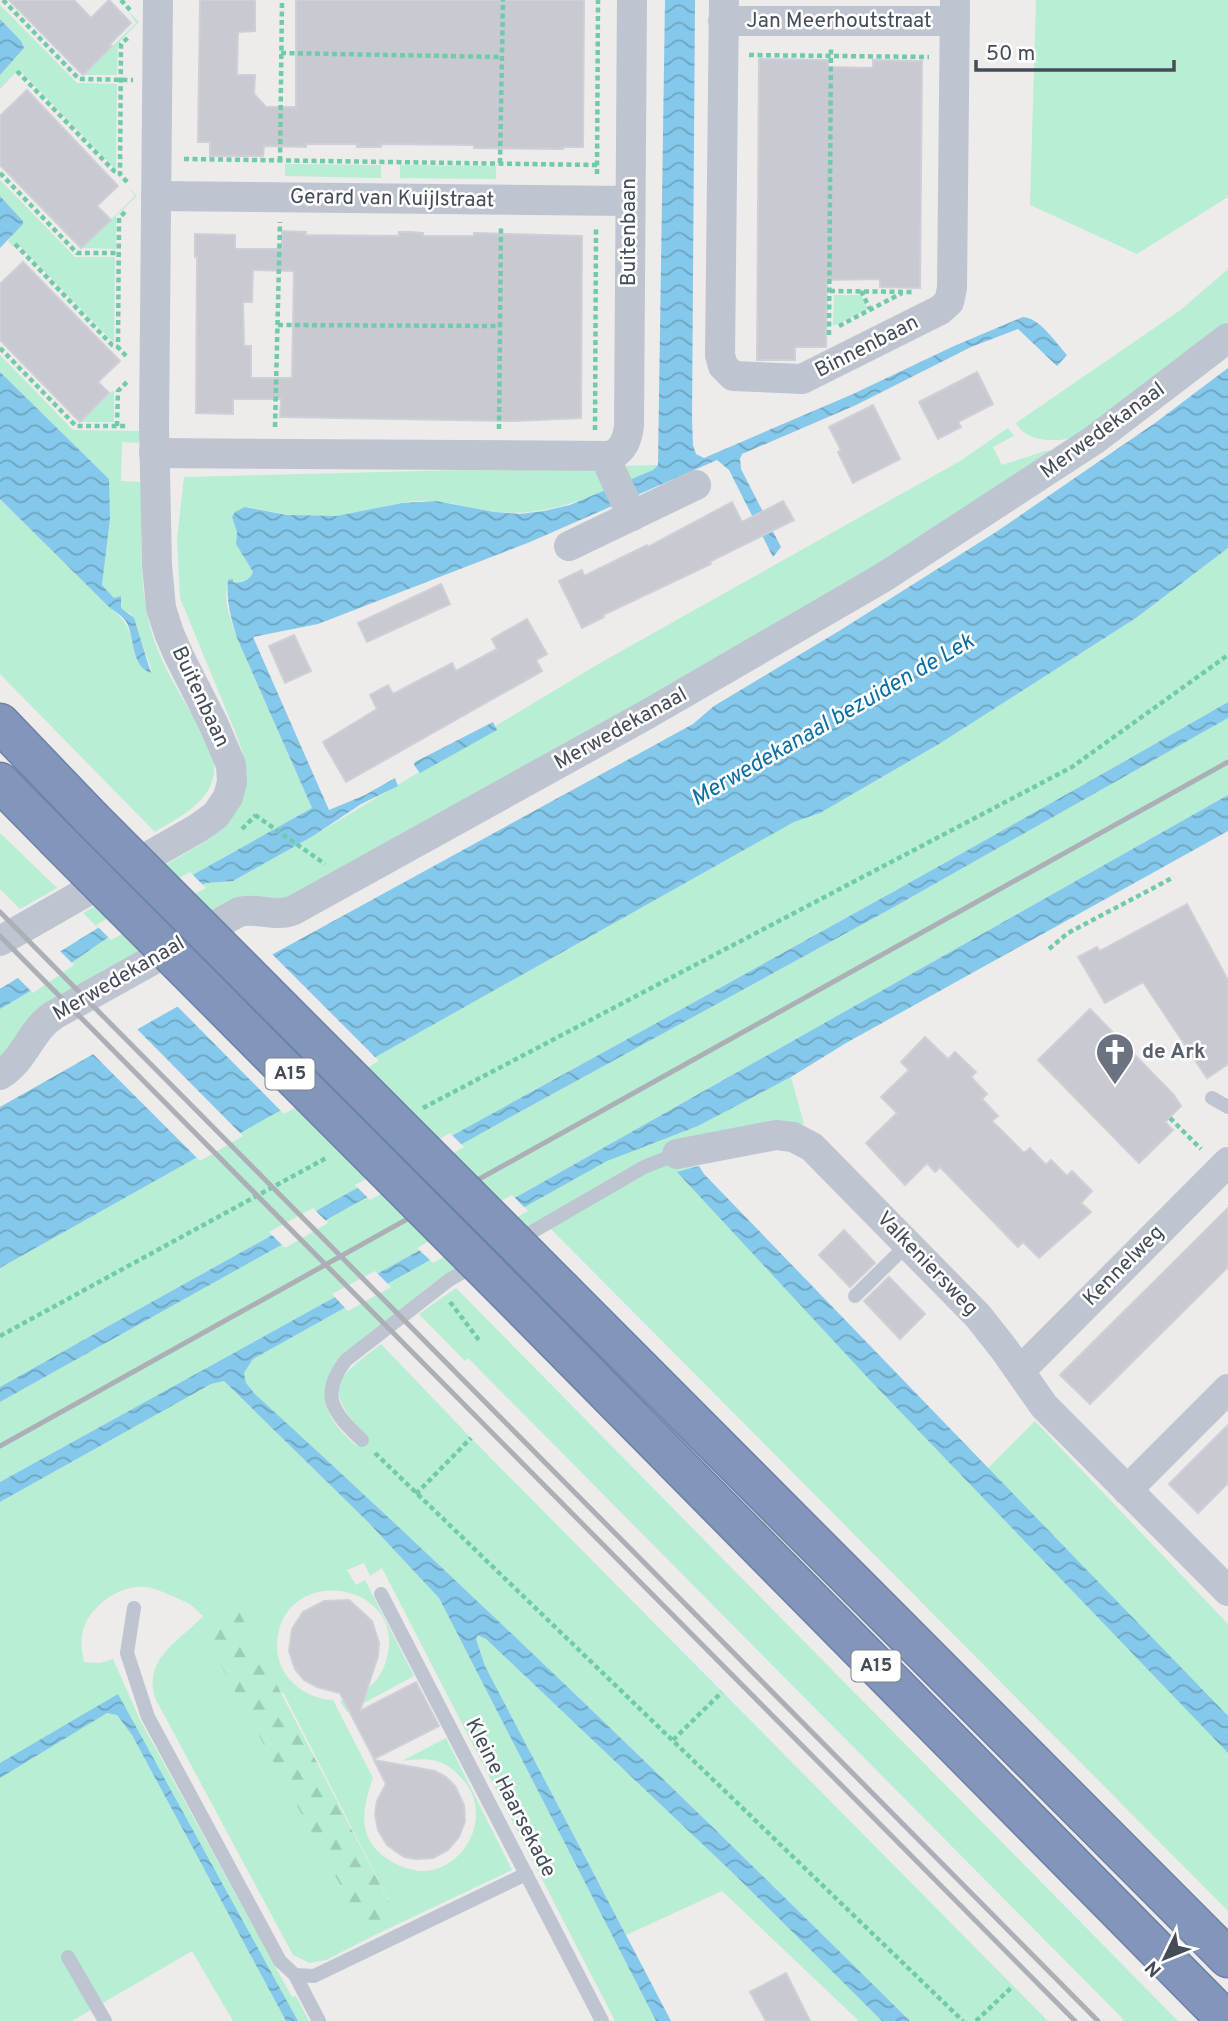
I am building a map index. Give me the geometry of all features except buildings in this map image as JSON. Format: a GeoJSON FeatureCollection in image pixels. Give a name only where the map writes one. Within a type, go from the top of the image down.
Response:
{"type":"FeatureCollection","features":[{"type":"Feature","properties":{"kind":"highway","name":"A15"},"geometry":{"type":"LineString","coordinates":[[0,723],[91,818],[1228,1958]]}},
{"type":"Feature","properties":{"kind":"highway","name":"A15"},"geometry":{"type":"LineString","coordinates":[[0,782],[1227,2021]]}},
{"type":"Feature","properties":{"kind":"street","name":"Buitenbaan"},"geometry":{"type":"LineString","coordinates":[[612,465],[627,439],[629,426],[632,0]]}},
{"type":"Feature","properties":{"kind":"street","name":"Buitenbaan"},"geometry":{"type":"LineString","coordinates":[[0,941],[198,828],[216,815],[228,797],[232,782],[232,765],[214,723],[179,656],[162,608],[157,565],[154,440],[141,196],[158,80],[147,8]]}},
{"type":"Feature","properties":{"kind":"street","name":"Jan Meerhoutstraat"},"geometry":{"type":"LineString","coordinates":[[724,10],[832,21],[955,10]]}},
{"type":"Feature","properties":{"kind":"street","name":"Binnenbaan"},"geometry":{"type":"LineString","coordinates":[[724,10],[720,355],[727,371],[733,376],[745,378],[808,377],[940,310],[949,302],[951,292]]}},
{"type":"Feature","properties":{"kind":"street"},"geometry":{"type":"LineString","coordinates":[[951,292],[955,10]]}},
{"type":"Feature","properties":{"kind":"street","name":"Gerard van Kuijlstraat"},"geometry":{"type":"LineString","coordinates":[[141,196],[629,201]]}},
{"type":"Feature","properties":{"kind":"street","name":"Merwedekanaal"},"geometry":{"type":"LineString","coordinates":[[0,1075],[19,1060],[43,1023],[66,1008],[239,912],[250,909],[282,914],[294,910],[646,715],[848,598],[1094,440],[1228,338]]}},
{"type":"Feature","properties":{"kind":"street"},"geometry":{"type":"LineString","coordinates":[[154,440],[498,455],[612,465],[630,512]]}},
{"type":"Feature","properties":{"kind":"street"},"geometry":{"type":"LineString","coordinates":[[569,547],[630,512],[696,485]]}},
{"type":"Feature","properties":{"kind":"street","name":"Valkeniersweg"},"geometry":{"type":"LineString","coordinates":[[677,1154],[776,1135],[793,1137],[812,1147],[978,1316],[1044,1406],[1228,1591]]}},
{"type":"Feature","properties":{"kind":"street","name":"Kennelweg"},"geometry":{"type":"LineString","coordinates":[[1020,1371],[1224,1166]]}},
{"type":"Feature","properties":{"kind":"street"},"geometry":{"type":"LineString","coordinates":[[1127,1490],[1228,1389]]}},
{"type":"Feature","properties":{"kind":"lane"},"geometry":{"type":"LineString","coordinates":[[1212,1098],[1228,1107]]}},
{"type":"Feature","properties":{"kind":"lane"},"geometry":{"type":"LineString","coordinates":[[362,1440],[336,1414],[331,1401],[331,1387],[346,1360],[449,1280],[644,1167],[677,1154]]}},
{"type":"Feature","properties":{"kind":"lane"},"geometry":{"type":"LineString","coordinates":[[855,1296],[908,1244]]}},
{"type":"Feature","properties":{"kind":"lane","name":"Kleine Haarsekade"},"geometry":{"type":"LineString","coordinates":[[381,1594],[602,2021]]}},
{"type":"Feature","properties":{"kind":"lane"},"geometry":{"type":"LineString","coordinates":[[134,1608],[127,1653],[148,1717],[281,1961],[295,1975],[319,2021]]}},
{"type":"Feature","properties":{"kind":"lane"},"geometry":{"type":"LineString","coordinates":[[295,1975],[313,1976],[526,1874]]}},
{"type":"Feature","properties":{"kind":"lane"},"geometry":{"type":"LineString","coordinates":[[68,1957],[105,2021]]}},
{"type":"Feature","properties":{"kind":"path"},"geometry":{"type":"LineString","coordinates":[[2,0],[79,79],[158,80]]}},
{"type":"Feature","properties":{"kind":"path"},"geometry":{"type":"LineString","coordinates":[[121,0],[147,8]]}},
{"type":"Feature","properties":{"kind":"path"},"geometry":{"type":"LineString","coordinates":[[281,161],[282,0]]}},
{"type":"Feature","properties":{"kind":"path"},"geometry":{"type":"LineString","coordinates":[[499,163],[503,0]]}},
{"type":"Feature","properties":{"kind":"path"},"geometry":{"type":"LineString","coordinates":[[829,341],[832,21]]}},
{"type":"Feature","properties":{"kind":"path"},"geometry":{"type":"LineString","coordinates":[[120,174],[121,44],[136,30]]}},
{"type":"Feature","properties":{"kind":"path"},"geometry":{"type":"LineString","coordinates":[[282,53],[502,57]]}},
{"type":"Feature","properties":{"kind":"path"},"geometry":{"type":"LineString","coordinates":[[744,55],[955,58]]}},
{"type":"Feature","properties":{"kind":"path"},"geometry":{"type":"LineString","coordinates":[[17,71],[141,196],[119,218],[118,347]]}},
{"type":"Feature","properties":{"kind":"path"},"geometry":{"type":"LineString","coordinates":[[184,159],[597,165]]}},
{"type":"Feature","properties":{"kind":"path"},"geometry":{"type":"LineString","coordinates":[[0,173],[77,253],[119,253]]}},
{"type":"Feature","properties":{"kind":"path"},"geometry":{"type":"LineString","coordinates":[[275,431],[281,219]]}},
{"type":"Feature","properties":{"kind":"path"},"geometry":{"type":"LineString","coordinates":[[498,455],[501,221]]}},
{"type":"Feature","properties":{"kind":"path"},"geometry":{"type":"LineString","coordinates":[[15,244],[112,345],[118,347],[132,362]]}},
{"type":"Feature","properties":{"kind":"path"},"geometry":{"type":"LineString","coordinates":[[830,291],[951,292]]}},
{"type":"Feature","properties":{"kind":"path"},"geometry":{"type":"LineString","coordinates":[[861,291],[870,310]]}},
{"type":"Feature","properties":{"kind":"path"},"geometry":{"type":"LineString","coordinates":[[829,332],[904,292]]}},
{"type":"Feature","properties":{"kind":"path"},"geometry":{"type":"LineString","coordinates":[[278,325],[500,326]]}},
{"type":"Feature","properties":{"kind":"path"},"geometry":{"type":"LineString","coordinates":[[0,348],[76,426],[117,426],[154,440]]}},
{"type":"Feature","properties":{"kind":"path"},"geometry":{"type":"LineString","coordinates":[[117,426],[118,391],[132,377]]}},
{"type":"Feature","properties":{"kind":"path"},"geometry":{"type":"LineString","coordinates":[[416,1111],[1072,767],[1228,655]]}},
{"type":"Feature","properties":{"kind":"path"},"geometry":{"type":"LineString","coordinates":[[269,824],[329,866]]}},
{"type":"Feature","properties":{"kind":"path"},"geometry":{"type":"LineString","coordinates":[[1049,949],[1068,933],[1174,877]]}},
{"type":"Feature","properties":{"kind":"path"},"geometry":{"type":"LineString","coordinates":[[1170,1118],[1224,1166]]}},
{"type":"Feature","properties":{"kind":"path"},"geometry":{"type":"LineString","coordinates":[[0,1336],[330,1157]]}},
{"type":"Feature","properties":{"kind":"path"},"geometry":{"type":"LineString","coordinates":[[452,1304],[479,1340]]}},
{"type":"Feature","properties":{"kind":"path"},"geometry":{"type":"LineString","coordinates":[[416,1494],[471,1438]]}},
{"type":"Feature","properties":{"kind":"path"},"geometry":{"type":"LineString","coordinates":[[362,1440],[674,1738],[963,2021]]}},
{"type":"Feature","properties":{"kind":"path"},"geometry":{"type":"LineString","coordinates":[[674,1738],[722,1692]]}},
{"type":"Feature","properties":{"kind":"path"},"geometry":{"type":"LineString","coordinates":[[976,2021],[1013,1986]]}},
{"type":"Feature","properties":{"kind":"green space"},"geometry":{"type":"Polygon","coordinates":[[[1036,0],[1228,0],[1228,197],[1137,254],[1030,205],[1036,0]]]}},
{"type":"Feature","properties":{"kind":"green space"},"geometry":{"type":"Polygon","coordinates":[[[0,5],[77,83],[117,84],[116,170],[19,69],[0,89],[0,75],[24,48],[21,41],[0,19],[0,5]]]}},
{"type":"Feature","properties":{"kind":"green space"},"geometry":{"type":"Polygon","coordinates":[[[128,11],[139,22],[118,43],[117,75],[83,75],[136,23],[128,11]]]}},
{"type":"Feature","properties":{"kind":"green space"},"geometry":{"type":"Polygon","coordinates":[[[285,164],[381,165],[381,178],[285,176],[285,164]]]}},
{"type":"Feature","properties":{"kind":"green space"},"geometry":{"type":"Polygon","coordinates":[[[400,165],[496,166],[496,179],[400,178],[400,165]]]}},
{"type":"Feature","properties":{"kind":"green space"},"geometry":{"type":"Polygon","coordinates":[[[0,180],[75,257],[115,257],[114,343],[17,243],[13,246],[8,241],[23,221],[0,196],[0,180]]]}},
{"type":"Feature","properties":{"kind":"green space"},"geometry":{"type":"Polygon","coordinates":[[[126,185],[137,196],[116,216],[116,249],[82,248],[135,196],[126,185]]]}},
{"type":"Feature","properties":{"kind":"green space"},"geometry":{"type":"Polygon","coordinates":[[[1228,269],[1228,331],[1073,438],[1041,439],[1020,429],[1016,423],[1182,309],[1228,269]]]}},
{"type":"Feature","properties":{"kind":"green space"},"geometry":{"type":"Polygon","coordinates":[[[834,295],[861,295],[868,309],[833,326],[834,295]]]}},
{"type":"Feature","properties":{"kind":"green space"},"geometry":{"type":"Polygon","coordinates":[[[0,355],[73,430],[141,431],[139,443],[122,442],[121,481],[141,484],[142,567],[146,608],[162,660],[209,742],[214,759],[214,774],[203,798],[182,816],[155,832],[0,674],[0,499],[121,617],[130,634],[135,655],[152,670],[131,614],[120,608],[117,598],[102,585],[110,519],[108,478],[0,372],[0,355]]]}},
{"type":"Feature","properties":{"kind":"green space"},"geometry":{"type":"Polygon","coordinates":[[[114,390],[114,422],[81,422],[114,390]]]}},
{"type":"Feature","properties":{"kind":"green space"},"geometry":{"type":"Polygon","coordinates":[[[1008,428],[1014,436],[993,447],[1002,465],[1045,451],[1063,449],[1027,478],[286,907],[247,902],[0,1067],[0,1009],[113,934],[206,883],[233,881],[313,836],[600,663],[960,461],[1008,428]]]}},
{"type":"Feature","properties":{"kind":"green space"},"geometry":{"type":"Polygon","coordinates":[[[658,465],[653,470],[596,495],[537,511],[496,512],[427,501],[407,502],[327,517],[293,515],[248,507],[232,517],[237,532],[236,544],[253,572],[245,580],[228,584],[228,611],[237,638],[312,808],[98,928],[83,913],[208,840],[223,827],[245,773],[243,753],[236,734],[180,598],[177,539],[184,477],[658,465]]]}},
{"type":"Feature","properties":{"kind":"green space"},"geometry":{"type":"Polygon","coordinates":[[[1228,548],[1228,702],[0,1387],[0,1268],[794,822],[820,813],[939,744],[1136,618],[1228,548]]]}},
{"type":"Feature","properties":{"kind":"green space"},"geometry":{"type":"Polygon","coordinates":[[[1228,718],[1228,795],[527,1191],[0,1482],[0,1402],[894,907],[1228,718]]]}},
{"type":"Feature","properties":{"kind":"green space"},"geometry":{"type":"Polygon","coordinates":[[[0,833],[57,888],[20,909],[0,889],[0,833]]]}},
{"type":"Feature","properties":{"kind":"green space"},"geometry":{"type":"Polygon","coordinates":[[[791,1077],[804,1124],[678,1148],[981,1475],[1035,1421],[1228,1624],[1228,1911],[541,1219],[441,1277],[340,1356],[327,1382],[326,1405],[337,1426],[357,1446],[367,1436],[343,1407],[339,1395],[340,1386],[344,1376],[381,1344],[1048,2021],[910,2021],[586,1704],[246,1383],[244,1373],[253,1359],[607,1160],[698,1126],[791,1077]]]}},
{"type":"Feature","properties":{"kind":"green space"},"geometry":{"type":"Polygon","coordinates":[[[456,1288],[1178,2021],[1125,2021],[468,1358],[465,1361],[419,1314],[456,1288]]]}},
{"type":"Feature","properties":{"kind":"green space"},"geometry":{"type":"Polygon","coordinates":[[[224,1381],[368,1522],[439,1598],[656,2021],[615,2021],[382,1568],[370,1576],[364,1563],[347,1570],[356,1585],[365,1580],[414,1676],[347,1712],[340,1701],[369,1687],[379,1676],[386,1661],[389,1634],[380,1613],[363,1598],[342,1591],[319,1592],[298,1601],[283,1619],[277,1646],[282,1667],[294,1684],[303,1691],[312,1696],[333,1700],[373,1778],[364,1816],[365,1827],[374,1847],[383,1856],[405,1867],[428,1871],[446,1865],[466,1846],[476,1820],[472,1793],[464,1781],[450,1768],[436,1761],[402,1761],[446,1738],[512,1870],[400,1923],[284,1694],[206,1636],[369,1938],[326,1960],[310,1963],[293,1955],[155,1698],[154,1672],[159,1661],[203,1616],[176,1597],[146,1587],[136,1587],[107,1598],[92,1613],[82,1634],[84,1662],[100,1663],[113,1659],[140,1720],[292,1997],[296,1996],[309,2021],[298,2021],[118,1695],[0,1763],[0,1502],[211,1384],[224,1381]]]}},
{"type":"Feature","properties":{"kind":"green space"},"geometry":{"type":"Polygon","coordinates":[[[234,1602],[400,1923],[369,1938],[205,1636],[234,1602]]]}},
{"type":"Feature","properties":{"kind":"green space"},"geometry":{"type":"Polygon","coordinates":[[[477,1634],[486,1639],[736,1876],[882,2021],[859,2021],[722,1891],[626,1935],[485,1666],[476,1639],[477,1634]]]}},
{"type":"Feature","properties":{"kind":"green space"},"geometry":{"type":"Polygon","coordinates":[[[107,1712],[117,1715],[132,1735],[286,2021],[233,2021],[192,1951],[72,2021],[0,2021],[0,1778],[107,1712]]]}},
{"type":"Feature","properties":{"kind":"water"},"geometry":{"type":"Polygon","coordinates":[[[665,0],[695,0],[692,420],[696,454],[704,458],[1023,317],[1041,326],[1067,355],[1057,366],[1018,329],[971,347],[856,405],[742,454],[741,469],[781,547],[773,557],[729,470],[717,460],[530,542],[318,624],[253,637],[329,810],[365,795],[395,778],[398,786],[361,804],[313,836],[233,881],[206,883],[113,934],[0,1009],[0,989],[98,928],[312,808],[237,638],[233,623],[228,602],[228,580],[242,582],[253,572],[236,544],[237,532],[232,517],[235,512],[245,507],[287,515],[337,516],[402,503],[436,501],[520,514],[570,505],[653,470],[658,465],[665,0]]]}},
{"type":"Feature","properties":{"kind":"water"},"geometry":{"type":"Polygon","coordinates":[[[0,19],[21,41],[24,48],[0,75],[0,19]]]}},
{"type":"Feature","properties":{"kind":"water"},"geometry":{"type":"Polygon","coordinates":[[[0,196],[23,224],[0,248],[0,196]]]}},
{"type":"Feature","properties":{"kind":"water","name":"Merwedekanaal bezuiden de Lek"},"geometry":{"type":"Polygon","coordinates":[[[1228,368],[1228,548],[1136,618],[939,744],[820,813],[794,822],[0,1268],[0,1107],[182,1004],[693,724],[714,706],[996,532],[1155,423],[1228,368]]]}},
{"type":"Feature","properties":{"kind":"water"},"geometry":{"type":"Polygon","coordinates":[[[0,372],[109,479],[110,519],[102,585],[114,598],[121,596],[121,608],[134,618],[151,673],[140,665],[137,659],[124,618],[110,608],[0,499],[0,372]]]}},
{"type":"Feature","properties":{"kind":"water"},"geometry":{"type":"Polygon","coordinates":[[[1228,702],[1228,718],[894,907],[0,1402],[0,1387],[1228,702]]]}},
{"type":"Feature","properties":{"kind":"water"},"geometry":{"type":"Polygon","coordinates":[[[493,722],[497,730],[420,773],[414,765],[415,762],[493,722]]]}},
{"type":"Feature","properties":{"kind":"water"},"geometry":{"type":"Polygon","coordinates":[[[1228,795],[1228,831],[846,1043],[791,1077],[698,1126],[607,1161],[253,1359],[244,1373],[246,1383],[255,1394],[586,1704],[910,2021],[882,2021],[736,1876],[486,1639],[478,1635],[476,1639],[485,1666],[671,2021],[656,2021],[439,1598],[368,1522],[224,1381],[211,1384],[0,1502],[0,1482],[527,1191],[1228,795]]]}},
{"type":"Feature","properties":{"kind":"water"},"geometry":{"type":"Polygon","coordinates":[[[699,1166],[1228,1716],[1228,1753],[868,1378],[677,1172],[699,1166]]]}},
{"type":"Feature","properties":{"kind":"water"},"geometry":{"type":"Polygon","coordinates":[[[118,1694],[298,2021],[286,2021],[132,1735],[117,1715],[107,1713],[0,1778],[0,1763],[118,1694]]]}},
{"type":"Feature","properties":{"kind":"pier"},"geometry":{"type":"Polygon","coordinates":[[[190,872],[206,888],[111,940],[96,925],[190,872]]]}},
{"type":"Feature","properties":{"kind":"pier"},"geometry":{"type":"Polygon","coordinates":[[[58,949],[74,965],[33,993],[15,975],[58,949]]]}},
{"type":"Feature","properties":{"kind":"pier"},"geometry":{"type":"Polygon","coordinates":[[[271,953],[379,1061],[284,1114],[175,1004],[271,953]]]}},
{"type":"Feature","properties":{"kind":"pier"},"geometry":{"type":"Polygon","coordinates":[[[135,1027],[243,1136],[200,1161],[91,1052],[135,1027]]]}},
{"type":"Feature","properties":{"kind":"pier"},"geometry":{"type":"Polygon","coordinates":[[[450,1133],[464,1147],[370,1200],[355,1185],[450,1133]]]}},
{"type":"Feature","properties":{"kind":"pier"},"geometry":{"type":"Polygon","coordinates":[[[512,1195],[528,1211],[433,1263],[417,1248],[512,1195]]]}},
{"type":"Feature","properties":{"kind":"pier"},"geometry":{"type":"Polygon","coordinates":[[[313,1208],[328,1223],[285,1248],[269,1232],[313,1208]]]}},
{"type":"Feature","properties":{"kind":"pier"},"geometry":{"type":"Polygon","coordinates":[[[375,1271],[391,1287],[348,1311],[332,1294],[375,1271]]]}},
{"type":"Feature","properties":{"kind":"railway"},"geometry":{"type":"LineString","coordinates":[[0,1446],[1228,762]]}},
{"type":"Feature","properties":{"kind":"railway"},"geometry":{"type":"LineString","coordinates":[[0,912],[1098,2021]]}},
{"type":"Feature","properties":{"kind":"railway"},"geometry":{"type":"LineString","coordinates":[[0,936],[1075,2021]]}},
{"type":"Feature","properties":{"kind":"place","name":"de Ark"},"geometry":{"type":"Point","coordinates":[1115,1086]}}]}
